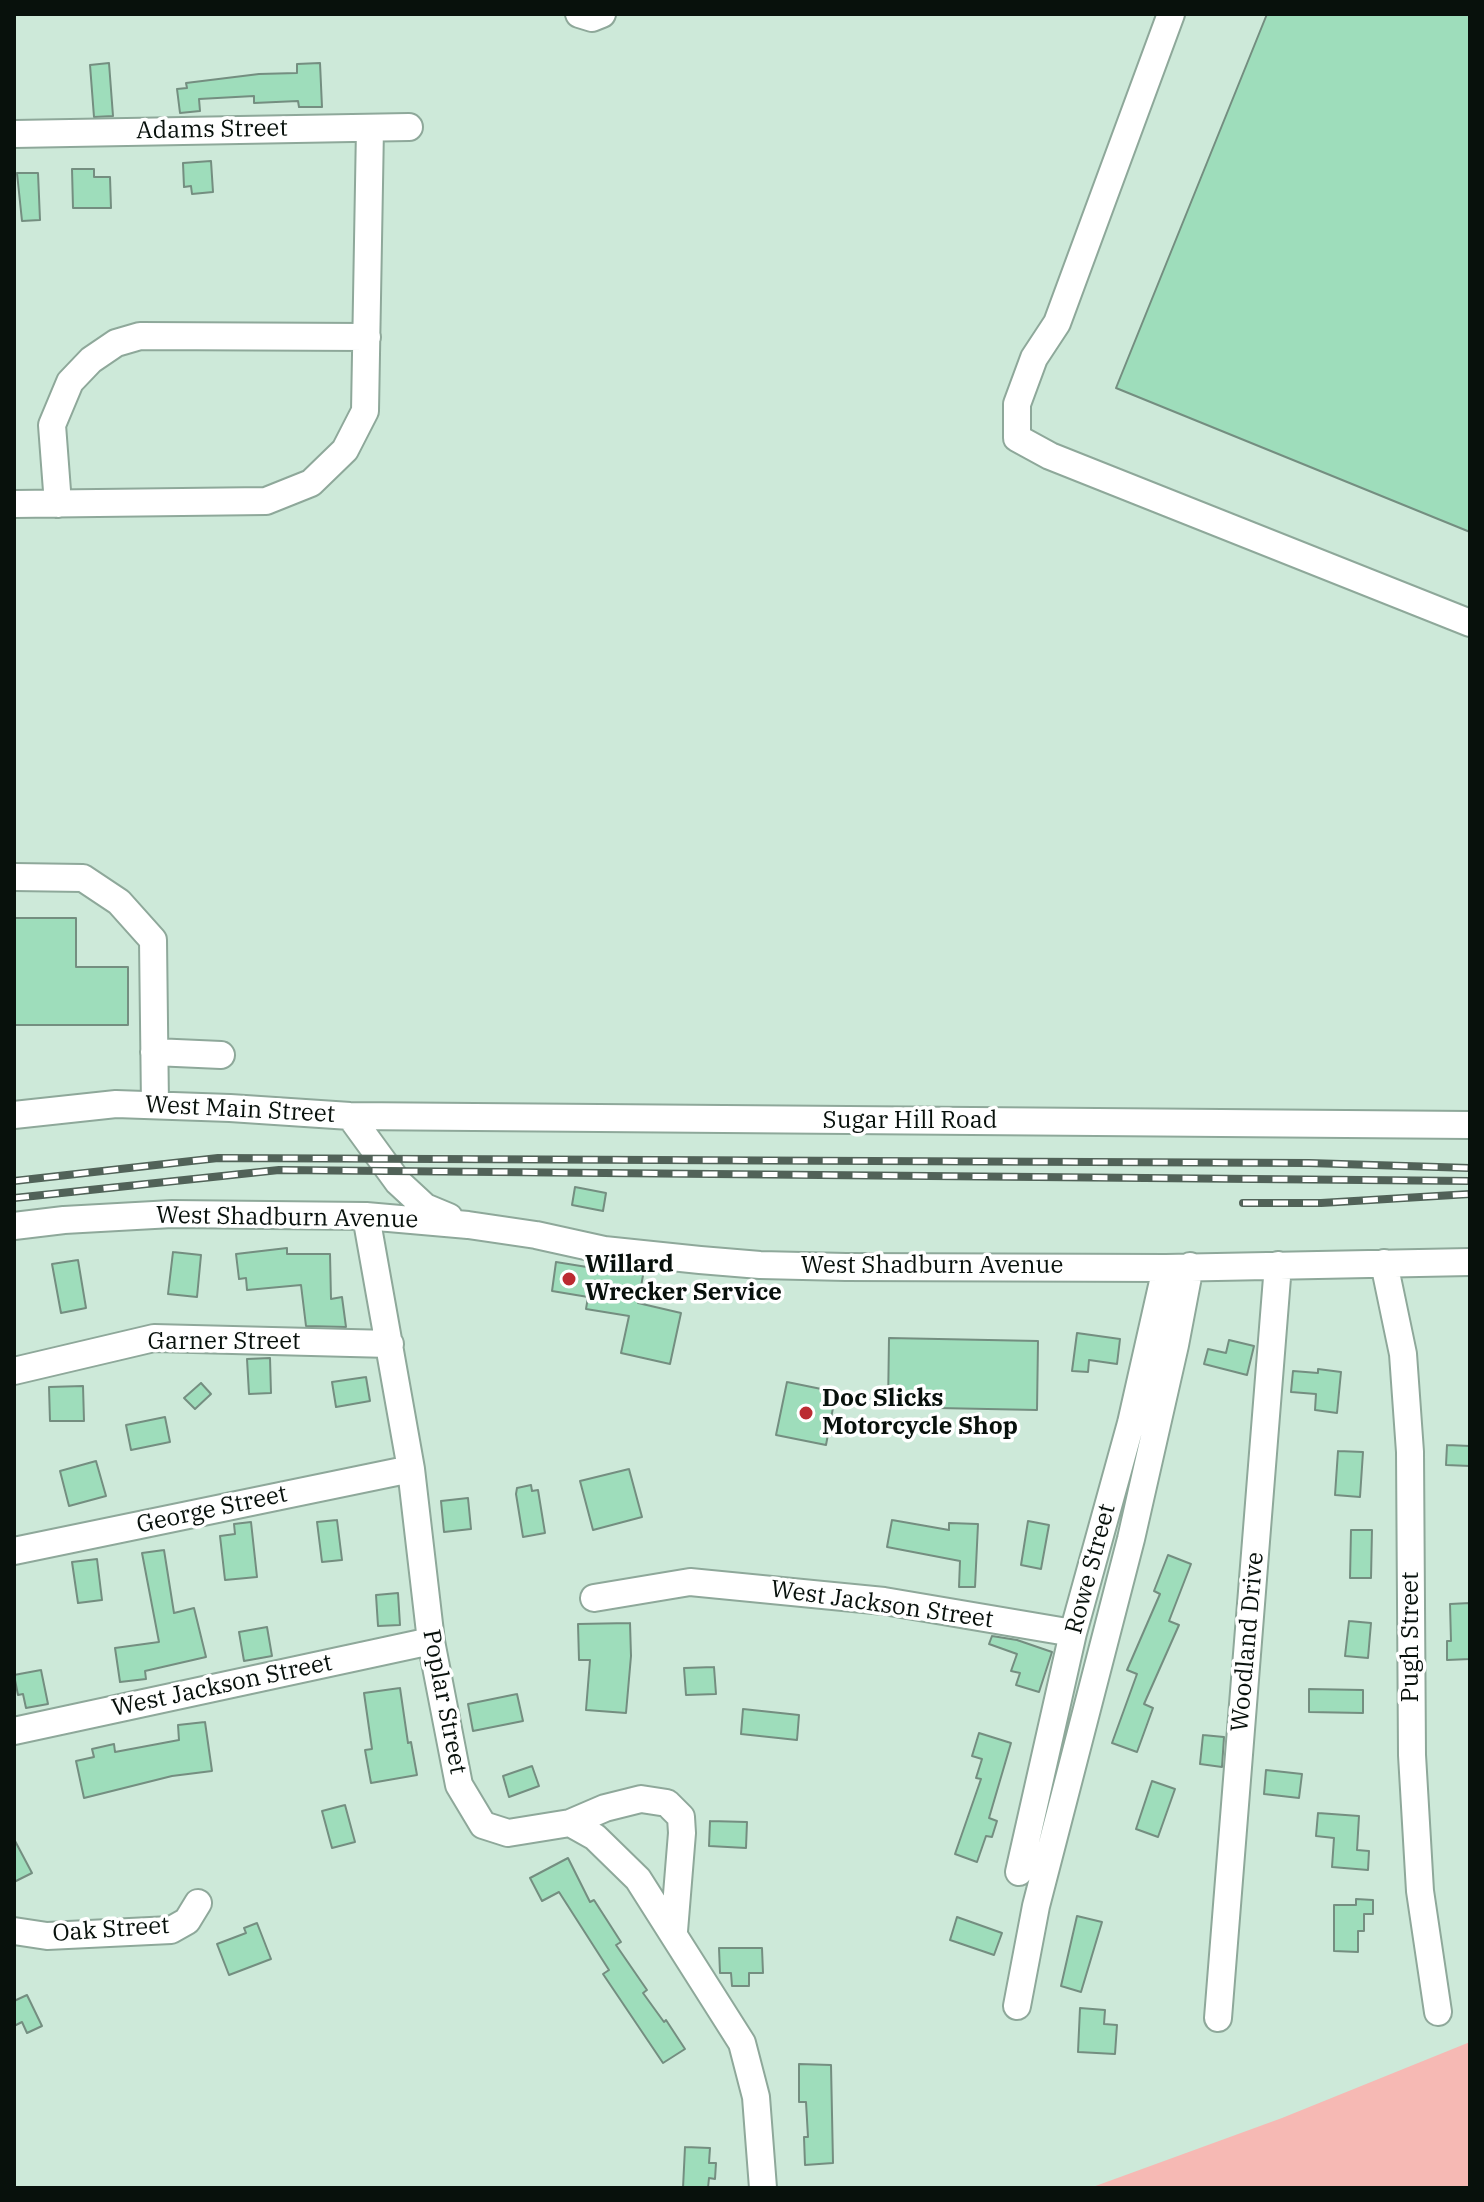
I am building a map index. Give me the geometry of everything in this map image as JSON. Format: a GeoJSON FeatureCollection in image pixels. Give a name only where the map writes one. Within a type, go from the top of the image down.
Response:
{"type":"FeatureCollection","features":[{"type":"Feature","properties":{"kind":"street"},"geometry":{"type":"LineString","coordinates":[[579,14],[592,18],[602,14]]}},
{"type":"Feature","properties":{"kind":"street"},"geometry":{"type":"LineString","coordinates":[[1171,14],[1057,323],[1034,358],[1017,404],[1017,438],[1050,456],[1470,623]]}},
{"type":"Feature","properties":{"kind":"street","name":"Adams Street"},"geometry":{"type":"LineString","coordinates":[[14,134],[409,127]]}},
{"type":"Feature","properties":{"kind":"street"},"geometry":{"type":"LineString","coordinates":[[14,504],[266,501],[311,483],[345,450],[365,411],[370,128]]}},
{"type":"Feature","properties":{"kind":"street"},"geometry":{"type":"LineString","coordinates":[[58,504],[52,425],[70,382],[91,360],[116,343],[140,336],[367,337]]}},
{"type":"Feature","properties":{"kind":"street"},"geometry":{"type":"LineString","coordinates":[[14,877],[83,878],[119,902],[153,940],[155,1105]]}},
{"type":"Feature","properties":{"kind":"street"},"geometry":{"type":"LineString","coordinates":[[154,1052],[221,1055]]}},
{"type":"Feature","properties":{"kind":"street","name":"West Main Street"},"geometry":{"type":"LineString","coordinates":[[14,1115],[98,1105],[155,1105],[350,1116],[390,1172],[425,1207],[468,1225]]}},
{"type":"Feature","properties":{"kind":"street","name":"Sugar Hill Road"},"geometry":{"type":"LineString","coordinates":[[350,1116],[1470,1125]]}},
{"type":"Feature","properties":{"kind":"street","name":"West Shadburn Avenue"},"geometry":{"type":"LineString","coordinates":[[14,1226],[172,1214],[366,1216],[468,1225],[536,1235],[604,1250],[760,1265],[1178,1267],[1470,1262]]}},
{"type":"Feature","properties":{"kind":"street","name":"Poplar Street"},"geometry":{"type":"LineString","coordinates":[[366,1216],[411,1469],[431,1641],[459,1785],[483,1825],[508,1833],[570,1823],[605,1808],[641,1799],[667,1803],[681,1817],[682,1833],[674,1931]]}},
{"type":"Feature","properties":{"kind":"street","name":"Pugh Street"},"geometry":{"type":"LineString","coordinates":[[1384,1263],[1403,1354],[1410,1452],[1412,1755],[1420,1891],[1438,2012]]}},
{"type":"Feature","properties":{"kind":"street","name":"Woodland Drive"},"geometry":{"type":"LineString","coordinates":[[1218,2018],[1278,1265]]}},
{"type":"Feature","properties":{"kind":"street"},"geometry":{"type":"LineString","coordinates":[[1017,2006],[1036,1906],[1068,1792],[1131,1539],[1175,1345],[1178,1267]]}},
{"type":"Feature","properties":{"kind":"street","name":"Rowe Street"},"geometry":{"type":"LineString","coordinates":[[1019,1872],[1073,1633],[1178,1267]]}},
{"type":"Feature","properties":{"kind":"street","name":"Garner Street"},"geometry":{"type":"LineString","coordinates":[[14,1371],[154,1338],[390,1344]]}},
{"type":"Feature","properties":{"kind":"street","name":"George Street"},"geometry":{"type":"LineString","coordinates":[[14,1551],[411,1469]]}},
{"type":"Feature","properties":{"kind":"street","name":"West Jackson Street"},"geometry":{"type":"LineString","coordinates":[[594,1598],[690,1582],[884,1601],[1073,1633]]}},
{"type":"Feature","properties":{"kind":"street","name":"West Jackson Street"},"geometry":{"type":"LineString","coordinates":[[14,1731],[431,1641]]}},
{"type":"Feature","properties":{"kind":"street"},"geometry":{"type":"LineString","coordinates":[[570,1823],[595,1837],[638,1879],[674,1931],[701,1982],[742,2043],[756,2097],[763,2188]]}},
{"type":"Feature","properties":{"kind":"street","name":"Oak Street"},"geometry":{"type":"LineString","coordinates":[[14,1931],[47,1936],[171,1930],[187,1921],[198,1903]]}},
{"type":"Feature","properties":{"kind":"shaded area"},"geometry":{"type":"Polygon","coordinates":[[[1470,2042],[1470,2188],[1090,2188],[1282,2118],[1470,2042]]]}},
{"type":"Feature","properties":{"kind":"building"},"geometry":{"type":"Polygon","coordinates":[[[1267,14],[1470,14],[1470,532],[1116,388],[1267,14]]]}},
{"type":"Feature","properties":{"kind":"building"},"geometry":{"type":"Polygon","coordinates":[[[109,63],[113,116],[94,117],[90,65],[109,63]]]}},
{"type":"Feature","properties":{"kind":"building"},"geometry":{"type":"Polygon","coordinates":[[[320,63],[322,107],[299,107],[298,101],[254,103],[254,96],[199,99],[200,111],[180,113],[177,89],[187,88],[186,83],[259,74],[297,73],[297,64],[320,63]]]}},
{"type":"Feature","properties":{"kind":"building"},"geometry":{"type":"Polygon","coordinates":[[[211,161],[213,192],[192,194],[191,186],[184,187],[183,163],[211,161]]]}},
{"type":"Feature","properties":{"kind":"building"},"geometry":{"type":"Polygon","coordinates":[[[72,169],[94,169],[94,177],[110,177],[111,208],[73,208],[72,169]]]}},
{"type":"Feature","properties":{"kind":"building"},"geometry":{"type":"Polygon","coordinates":[[[17,173],[38,173],[40,220],[22,221],[17,173]]]}},
{"type":"Feature","properties":{"kind":"building"},"geometry":{"type":"Polygon","coordinates":[[[14,918],[76,918],[76,967],[128,967],[128,1025],[14,1025],[14,918]]]}},
{"type":"Feature","properties":{"kind":"building"},"geometry":{"type":"Polygon","coordinates":[[[575,1187],[606,1193],[603,1211],[572,1205],[575,1187]]]}},
{"type":"Feature","properties":{"kind":"building"},"geometry":{"type":"Polygon","coordinates":[[[287,1248],[287,1254],[330,1254],[331,1299],[342,1297],[346,1327],[306,1326],[301,1285],[247,1290],[246,1278],[239,1279],[236,1254],[287,1248]]]}},
{"type":"Feature","properties":{"kind":"building"},"geometry":{"type":"Polygon","coordinates":[[[173,1252],[201,1255],[197,1297],[168,1294],[173,1252]]]}},
{"type":"Feature","properties":{"kind":"building"},"geometry":{"type":"Polygon","coordinates":[[[78,1260],[86,1308],[61,1313],[52,1264],[78,1260]]]}},
{"type":"Feature","properties":{"kind":"building"},"geometry":{"type":"Polygon","coordinates":[[[556,1262],[593,1268],[594,1264],[644,1270],[638,1303],[681,1313],[670,1364],[621,1353],[629,1316],[586,1309],[588,1297],[552,1291],[556,1262]]]}},
{"type":"Feature","properties":{"kind":"building"},"geometry":{"type":"Polygon","coordinates":[[[1077,1333],[1120,1339],[1117,1364],[1089,1360],[1088,1372],[1072,1371],[1077,1333]]]}},
{"type":"Feature","properties":{"kind":"building"},"geometry":{"type":"Polygon","coordinates":[[[889,1338],[1038,1341],[1037,1410],[888,1407],[889,1338]]]}},
{"type":"Feature","properties":{"kind":"building"},"geometry":{"type":"Polygon","coordinates":[[[1229,1340],[1254,1346],[1247,1375],[1204,1364],[1208,1349],[1226,1353],[1229,1340]]]}},
{"type":"Feature","properties":{"kind":"building"},"geometry":{"type":"Polygon","coordinates":[[[270,1358],[271,1393],[249,1394],[247,1359],[270,1358]]]}},
{"type":"Feature","properties":{"kind":"building"},"geometry":{"type":"Polygon","coordinates":[[[1318,1369],[1341,1372],[1337,1413],[1315,1410],[1316,1394],[1291,1392],[1293,1371],[1318,1373],[1318,1369]]]}},
{"type":"Feature","properties":{"kind":"building"},"geometry":{"type":"Polygon","coordinates":[[[366,1377],[370,1401],[336,1407],[332,1382],[366,1377]]]}},
{"type":"Feature","properties":{"kind":"building","name":"Doc Slicks Motorcycle Shop"},"geometry":{"type":"Polygon","coordinates":[[[787,1382],[836,1392],[826,1445],[776,1435],[787,1382]]]}},
{"type":"Feature","properties":{"kind":"building"},"geometry":{"type":"Polygon","coordinates":[[[201,1383],[211,1394],[195,1409],[184,1398],[201,1383]]]}},
{"type":"Feature","properties":{"kind":"building"},"geometry":{"type":"Polygon","coordinates":[[[83,1386],[84,1421],[50,1421],[49,1387],[83,1386]]]}},
{"type":"Feature","properties":{"kind":"building"},"geometry":{"type":"Polygon","coordinates":[[[165,1417],[170,1442],[131,1450],[126,1425],[165,1417]]]}},
{"type":"Feature","properties":{"kind":"building"},"geometry":{"type":"Polygon","coordinates":[[[1447,1445],[1470,1446],[1470,1466],[1446,1465],[1447,1445]]]}},
{"type":"Feature","properties":{"kind":"building"},"geometry":{"type":"Polygon","coordinates":[[[1338,1451],[1363,1452],[1360,1497],[1335,1495],[1338,1451]]]}},
{"type":"Feature","properties":{"kind":"building"},"geometry":{"type":"Polygon","coordinates":[[[96,1461],[106,1496],[69,1506],[60,1471],[96,1461]]]}},
{"type":"Feature","properties":{"kind":"building"},"geometry":{"type":"Polygon","coordinates":[[[629,1469],[642,1517],[593,1530],[580,1481],[629,1469]]]}},
{"type":"Feature","properties":{"kind":"building"},"geometry":{"type":"Polygon","coordinates":[[[531,1485],[532,1491],[538,1490],[545,1533],[523,1537],[516,1494],[517,1488],[531,1485]]]}},
{"type":"Feature","properties":{"kind":"building"},"geometry":{"type":"Polygon","coordinates":[[[468,1498],[471,1529],[444,1532],[441,1501],[468,1498]]]}},
{"type":"Feature","properties":{"kind":"building"},"geometry":{"type":"Polygon","coordinates":[[[337,1520],[342,1560],[322,1562],[317,1522],[337,1520]]]}},
{"type":"Feature","properties":{"kind":"building"},"geometry":{"type":"Polygon","coordinates":[[[892,1520],[949,1530],[949,1523],[978,1524],[975,1587],[959,1587],[960,1561],[887,1547],[892,1520]]]}},
{"type":"Feature","properties":{"kind":"building"},"geometry":{"type":"Polygon","coordinates":[[[1028,1521],[1049,1525],[1041,1569],[1021,1565],[1028,1521]]]}},
{"type":"Feature","properties":{"kind":"building"},"geometry":{"type":"Polygon","coordinates":[[[251,1522],[257,1577],[225,1580],[220,1536],[235,1534],[234,1524],[251,1522]]]}},
{"type":"Feature","properties":{"kind":"building"},"geometry":{"type":"Polygon","coordinates":[[[1351,1530],[1372,1530],[1371,1578],[1350,1578],[1351,1530]]]}},
{"type":"Feature","properties":{"kind":"building"},"geometry":{"type":"Polygon","coordinates":[[[164,1550],[174,1613],[194,1608],[206,1657],[145,1671],[146,1679],[120,1682],[115,1648],[159,1642],[142,1553],[164,1550]]]}},
{"type":"Feature","properties":{"kind":"building"},"geometry":{"type":"Polygon","coordinates":[[[1168,1555],[1191,1564],[1169,1621],[1179,1625],[1144,1704],[1153,1708],[1137,1752],[1112,1743],[1137,1674],[1127,1670],[1160,1594],[1154,1591],[1168,1555]]]}},
{"type":"Feature","properties":{"kind":"building"},"geometry":{"type":"Polygon","coordinates":[[[97,1559],[102,1600],[78,1603],[72,1562],[97,1559]]]}},
{"type":"Feature","properties":{"kind":"building"},"geometry":{"type":"Polygon","coordinates":[[[398,1593],[400,1625],[378,1626],[376,1595],[398,1593]]]}},
{"type":"Feature","properties":{"kind":"building"},"geometry":{"type":"Polygon","coordinates":[[[1470,1603],[1470,1659],[1447,1660],[1447,1641],[1451,1641],[1450,1604],[1470,1603]]]}},
{"type":"Feature","properties":{"kind":"building"},"geometry":{"type":"Polygon","coordinates":[[[1349,1621],[1371,1623],[1368,1658],[1345,1656],[1349,1621]]]}},
{"type":"Feature","properties":{"kind":"building"},"geometry":{"type":"Polygon","coordinates":[[[630,1623],[631,1656],[626,1713],[586,1710],[590,1660],[579,1660],[578,1624],[630,1623]]]}},
{"type":"Feature","properties":{"kind":"building"},"geometry":{"type":"Polygon","coordinates":[[[267,1627],[272,1656],[244,1661],[239,1632],[267,1627]]]}},
{"type":"Feature","properties":{"kind":"building"},"geometry":{"type":"Polygon","coordinates":[[[992,1636],[1017,1640],[1052,1652],[1039,1692],[1016,1685],[1020,1673],[1011,1671],[1017,1654],[989,1644],[992,1636]]]}},
{"type":"Feature","properties":{"kind":"building"},"geometry":{"type":"Polygon","coordinates":[[[714,1667],[716,1694],[686,1695],[684,1668],[714,1667]]]}},
{"type":"Feature","properties":{"kind":"building"},"geometry":{"type":"Polygon","coordinates":[[[41,1670],[48,1704],[26,1708],[23,1694],[18,1695],[14,1675],[41,1670]]]}},
{"type":"Feature","properties":{"kind":"building"},"geometry":{"type":"Polygon","coordinates":[[[400,1688],[408,1743],[411,1742],[417,1775],[371,1783],[365,1750],[372,1749],[364,1693],[400,1688]]]}},
{"type":"Feature","properties":{"kind":"building"},"geometry":{"type":"Polygon","coordinates":[[[1309,1689],[1363,1690],[1363,1713],[1309,1712],[1309,1689]]]}},
{"type":"Feature","properties":{"kind":"building"},"geometry":{"type":"Polygon","coordinates":[[[517,1694],[523,1721],[473,1731],[468,1704],[517,1694]]]}},
{"type":"Feature","properties":{"kind":"building"},"geometry":{"type":"Polygon","coordinates":[[[743,1709],[799,1715],[797,1740],[741,1734],[743,1709]]]}},
{"type":"Feature","properties":{"kind":"building"},"geometry":{"type":"Polygon","coordinates":[[[205,1722],[212,1771],[172,1776],[84,1798],[76,1761],[94,1757],[92,1749],[114,1744],[115,1752],[179,1740],[178,1725],[205,1722]]]}},
{"type":"Feature","properties":{"kind":"building"},"geometry":{"type":"Polygon","coordinates":[[[979,1733],[1011,1743],[989,1818],[997,1821],[992,1837],[986,1836],[977,1862],[955,1854],[981,1779],[976,1778],[982,1759],[972,1756],[979,1733]]]}},
{"type":"Feature","properties":{"kind":"building"},"geometry":{"type":"Polygon","coordinates":[[[1203,1735],[1224,1737],[1222,1767],[1200,1764],[1203,1735]]]}},
{"type":"Feature","properties":{"kind":"building"},"geometry":{"type":"Polygon","coordinates":[[[532,1766],[539,1786],[509,1797],[503,1776],[532,1766]]]}},
{"type":"Feature","properties":{"kind":"building"},"geometry":{"type":"Polygon","coordinates":[[[1266,1770],[1302,1774],[1299,1798],[1264,1794],[1266,1770]]]}},
{"type":"Feature","properties":{"kind":"building"},"geometry":{"type":"Polygon","coordinates":[[[1152,1781],[1175,1789],[1158,1837],[1136,1829],[1152,1781]]]}},
{"type":"Feature","properties":{"kind":"building"},"geometry":{"type":"Polygon","coordinates":[[[345,1805],[355,1842],[332,1848],[322,1811],[345,1805]]]}},
{"type":"Feature","properties":{"kind":"building"},"geometry":{"type":"Polygon","coordinates":[[[1318,1813],[1359,1816],[1357,1850],[1369,1851],[1368,1870],[1332,1867],[1334,1838],[1316,1836],[1318,1813]]]}},
{"type":"Feature","properties":{"kind":"building"},"geometry":{"type":"Polygon","coordinates":[[[710,1821],[747,1822],[746,1848],[709,1846],[710,1821]]]}},
{"type":"Feature","properties":{"kind":"building"},"geometry":{"type":"Polygon","coordinates":[[[14,1839],[32,1873],[14,1882],[14,1839]]]}},
{"type":"Feature","properties":{"kind":"building"},"geometry":{"type":"Polygon","coordinates":[[[568,1858],[590,1902],[594,1900],[621,1942],[616,1945],[647,1990],[643,1993],[685,2049],[663,2063],[603,1974],[609,1970],[559,1892],[542,1901],[530,1878],[568,1858]]]}},
{"type":"Feature","properties":{"kind":"building"},"geometry":{"type":"Polygon","coordinates":[[[1356,1899],[1373,1900],[1373,1914],[1364,1914],[1364,1931],[1358,1931],[1358,1952],[1334,1951],[1334,1905],[1356,1905],[1356,1899]]]}},
{"type":"Feature","properties":{"kind":"building"},"geometry":{"type":"Polygon","coordinates":[[[1077,1916],[1102,1922],[1081,1992],[1061,1986],[1077,1916]]]}},
{"type":"Feature","properties":{"kind":"building"},"geometry":{"type":"Polygon","coordinates":[[[957,1917],[1002,1933],[994,1955],[950,1940],[957,1917]]]}},
{"type":"Feature","properties":{"kind":"building"},"geometry":{"type":"Polygon","coordinates":[[[257,1923],[271,1959],[229,1975],[217,1944],[246,1933],[244,1928],[257,1923]]]}},
{"type":"Feature","properties":{"kind":"building"},"geometry":{"type":"Polygon","coordinates":[[[719,1948],[762,1948],[763,1973],[749,1973],[749,1986],[732,1986],[731,1973],[720,1973],[719,1948]]]}},
{"type":"Feature","properties":{"kind":"building"},"geometry":{"type":"Polygon","coordinates":[[[27,1995],[42,2026],[27,2033],[22,2022],[14,2026],[14,2001],[27,1995]]]}},
{"type":"Feature","properties":{"kind":"building"},"geometry":{"type":"Polygon","coordinates":[[[1080,2008],[1105,2010],[1104,2024],[1117,2025],[1115,2054],[1078,2052],[1080,2008]]]}},
{"type":"Feature","properties":{"kind":"building"},"geometry":{"type":"Polygon","coordinates":[[[799,2064],[831,2065],[833,2163],[805,2165],[804,2137],[808,2137],[806,2102],[799,2102],[799,2064]]]}},
{"type":"Feature","properties":{"kind":"building"},"geometry":{"type":"Polygon","coordinates":[[[685,2147],[710,2148],[709,2163],[716,2163],[715,2179],[709,2178],[708,2188],[683,2188],[685,2147]]]}},
{"type":"Feature","properties":{"kind":"railway"},"geometry":{"type":"LineString","coordinates":[[14,1181],[218,1158],[1309,1163],[1470,1168]]}},
{"type":"Feature","properties":{"kind":"railway"},"geometry":{"type":"LineString","coordinates":[[14,1198],[279,1170],[1470,1181]]}},
{"type":"Feature","properties":{"kind":"railway"},"geometry":{"type":"LineString","coordinates":[[1243,1203],[1321,1203],[1470,1194]]}},
{"type":"Feature","properties":{"kind":"place","name":"Willard Wrecker Service"},"geometry":{"type":"Point","coordinates":[569,1279]}},
{"type":"Feature","properties":{"kind":"place","name":"Doc Slicks Motorcycle Shop"},"geometry":{"type":"Point","coordinates":[806,1413]}}]}
